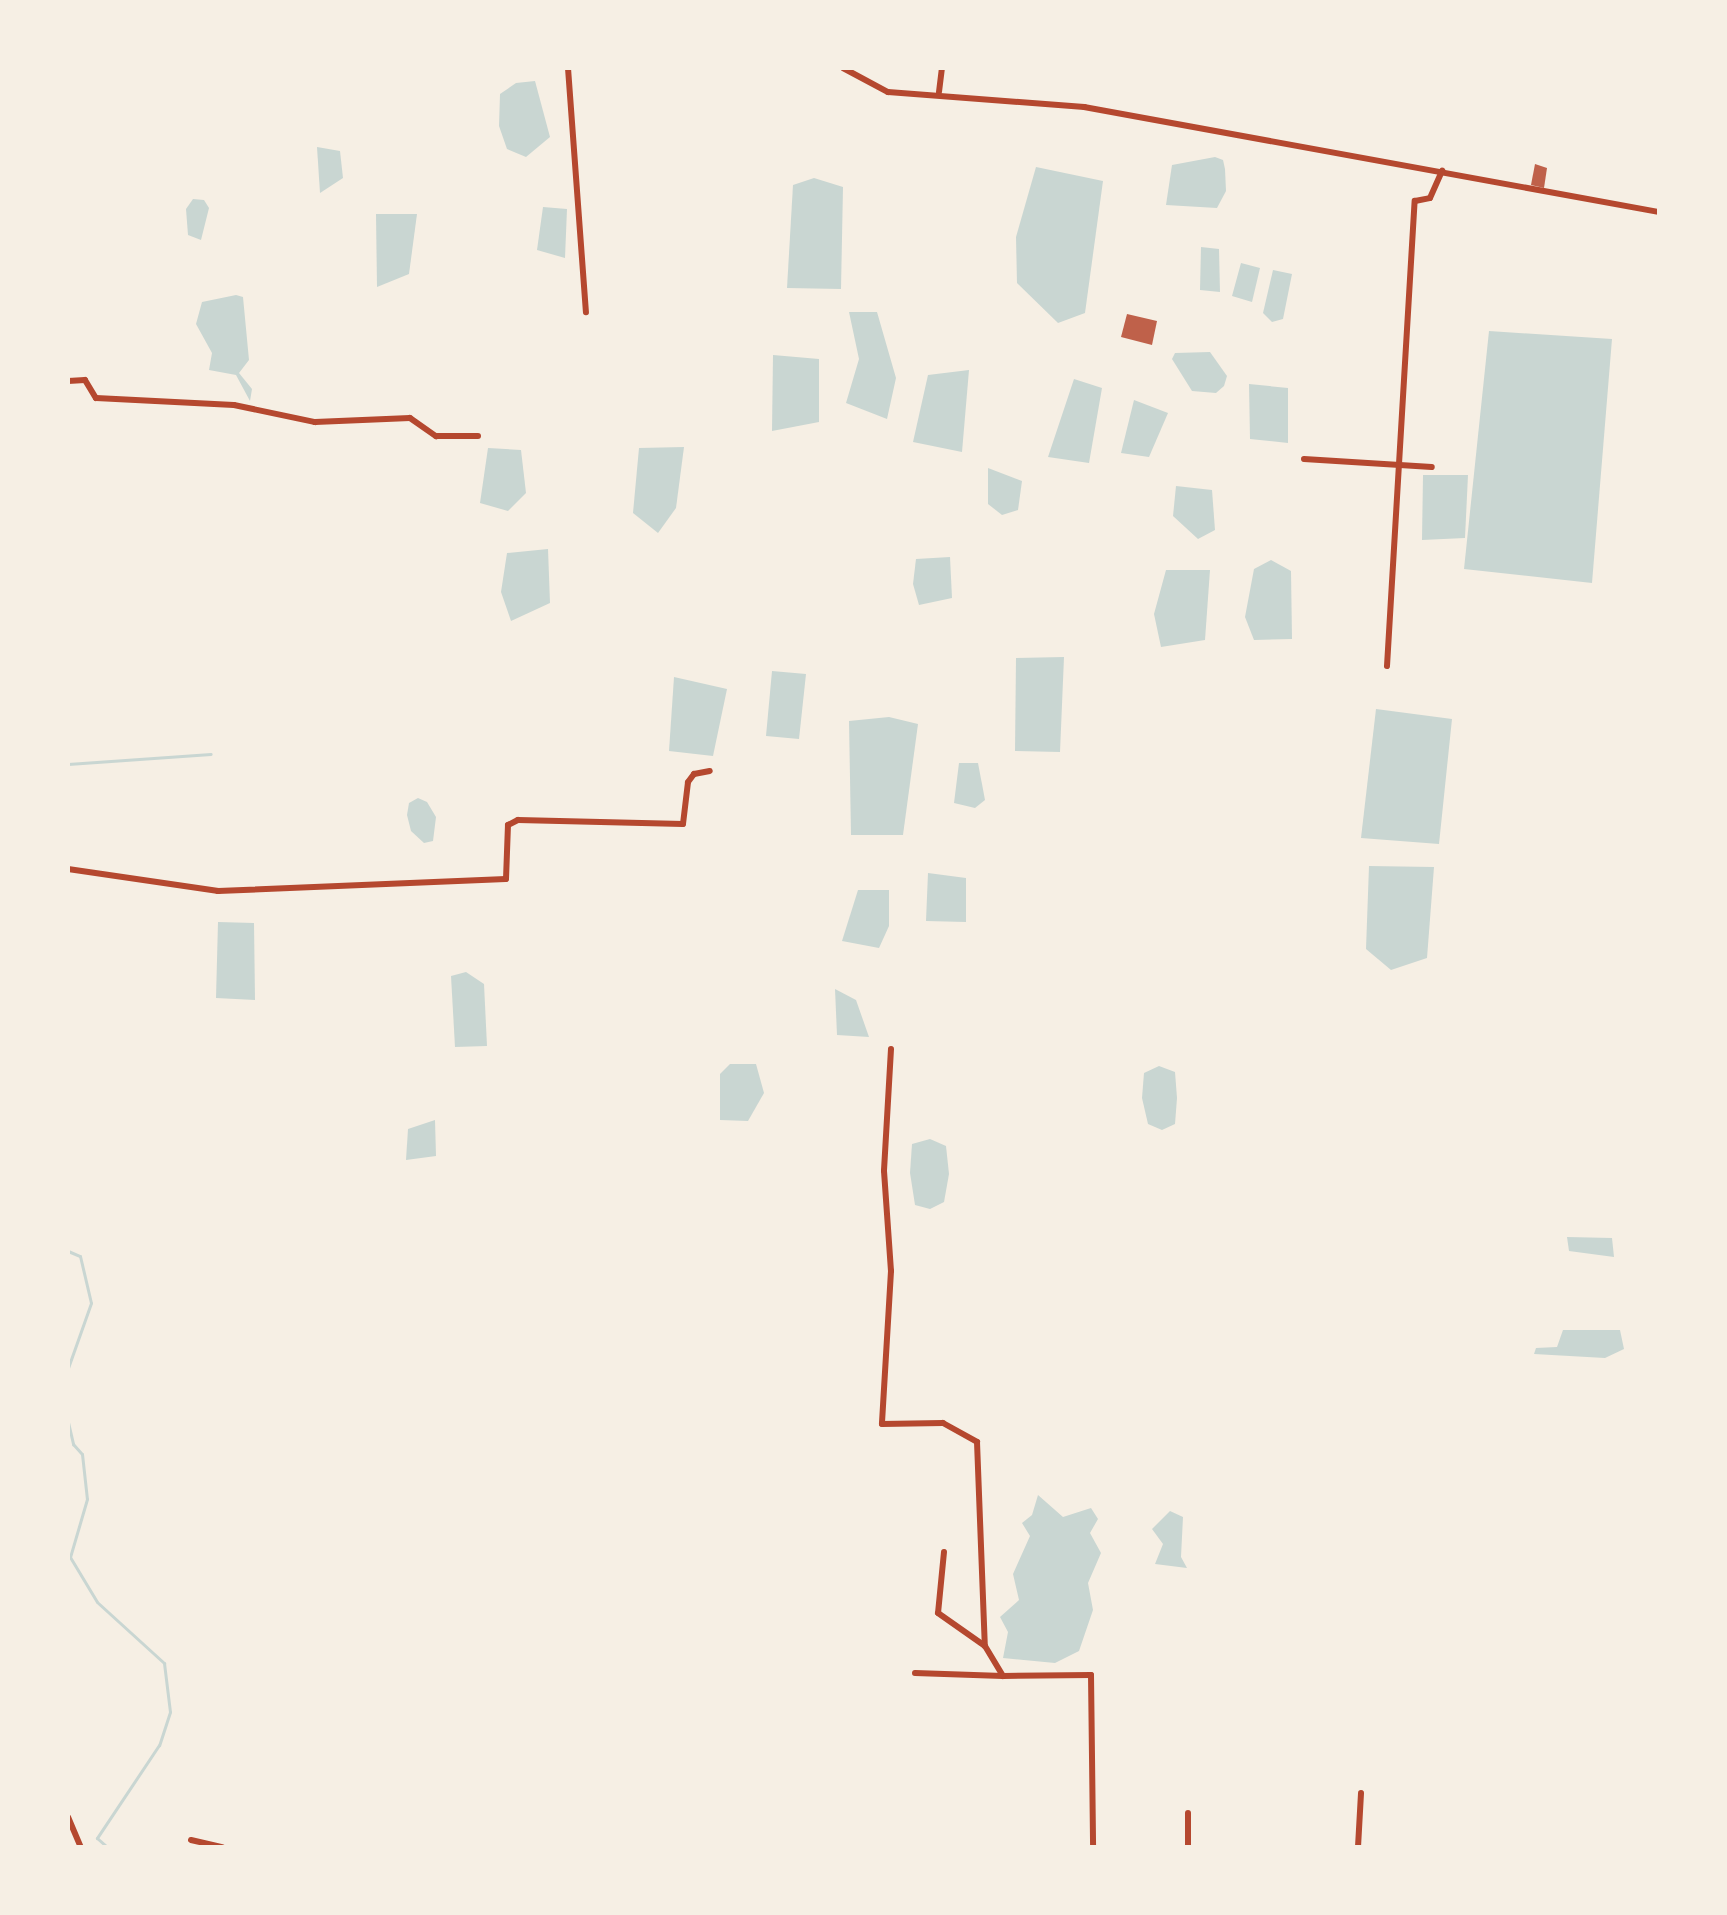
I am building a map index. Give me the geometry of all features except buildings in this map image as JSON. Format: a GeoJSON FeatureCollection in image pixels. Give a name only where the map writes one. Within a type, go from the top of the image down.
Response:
{"type":"FeatureCollection","features":[{"type":"Feature","properties":{"kind":"street"},"geometry":{"type":"LineString","coordinates":[[568,68],[586,312]]}},
{"type":"Feature","properties":{"kind":"street"},"geometry":{"type":"LineString","coordinates":[[843,68],[888,92],[939,92],[1084,107],[1659,212]]}},
{"type":"Feature","properties":{"kind":"street"},"geometry":{"type":"LineString","coordinates":[[939,92],[942,68]]}},
{"type":"Feature","properties":{"kind":"street"},"geometry":{"type":"LineString","coordinates":[[1387,666],[1415,201],[1430,198],[1442,171]]}},
{"type":"Feature","properties":{"kind":"street"},"geometry":{"type":"LineString","coordinates":[[68,381],[85,380],[96,398],[234,405],[315,422],[410,418],[436,436],[478,436]]}},
{"type":"Feature","properties":{"kind":"street"},"geometry":{"type":"LineString","coordinates":[[1304,459],[1401,468],[1432,467]]}},
{"type":"Feature","properties":{"kind":"street"},"geometry":{"type":"LineString","coordinates":[[68,869],[218,891],[506,879],[508,825],[518,820],[683,824],[688,782],[694,774],[710,771]]}},
{"type":"Feature","properties":{"kind":"street"},"geometry":{"type":"LineString","coordinates":[[891,1049],[884,1171],[891,1271],[882,1424],[943,1423],[977,1442],[985,1646]]}},
{"type":"Feature","properties":{"kind":"street"},"geometry":{"type":"LineString","coordinates":[[944,1552],[938,1613],[985,1646],[1003,1676]]}},
{"type":"Feature","properties":{"kind":"street"},"geometry":{"type":"LineString","coordinates":[[915,1673],[1091,1675],[1093,1847]]}},
{"type":"Feature","properties":{"kind":"street"},"geometry":{"type":"LineString","coordinates":[[1358,1847],[1361,1793]]}},
{"type":"Feature","properties":{"kind":"street"},"geometry":{"type":"LineString","coordinates":[[1188,1813],[1188,1847]]}},
{"type":"Feature","properties":{"kind":"street"},"geometry":{"type":"LineString","coordinates":[[68,1817],[81,1847]]}},
{"type":"Feature","properties":{"kind":"street"},"geometry":{"type":"LineString","coordinates":[[191,1840],[222,1847]]}},
{"type":"Feature","properties":{"kind":"shaded area"},"geometry":{"type":"Polygon","coordinates":[[[535,81],[550,137],[526,157],[507,149],[499,126],[500,94],[516,83],[535,81]]]}},
{"type":"Feature","properties":{"kind":"shaded area"},"geometry":{"type":"Polygon","coordinates":[[[317,147],[340,151],[343,178],[320,193],[317,147]]]}},
{"type":"Feature","properties":{"kind":"shaded area"},"geometry":{"type":"Polygon","coordinates":[[[1215,157],[1223,160],[1226,191],[1217,208],[1166,205],[1172,165],[1215,157]]]}},
{"type":"Feature","properties":{"kind":"shaded area"},"geometry":{"type":"Polygon","coordinates":[[[1036,167],[1103,181],[1085,313],[1058,323],[1017,283],[1016,237],[1036,167]]]}},
{"type":"Feature","properties":{"kind":"shaded area"},"geometry":{"type":"Polygon","coordinates":[[[814,178],[843,187],[841,289],[787,288],[793,185],[814,178]]]}},
{"type":"Feature","properties":{"kind":"shaded area"},"geometry":{"type":"Polygon","coordinates":[[[193,199],[204,200],[209,208],[201,240],[188,235],[186,209],[193,199]]]}},
{"type":"Feature","properties":{"kind":"shaded area"},"geometry":{"type":"Polygon","coordinates":[[[543,207],[567,209],[565,258],[537,250],[543,207]]]}},
{"type":"Feature","properties":{"kind":"shaded area"},"geometry":{"type":"Polygon","coordinates":[[[376,214],[417,214],[409,274],[377,287],[376,214]]]}},
{"type":"Feature","properties":{"kind":"shaded area"},"geometry":{"type":"Polygon","coordinates":[[[1201,247],[1219,249],[1220,292],[1200,290],[1201,247]]]}},
{"type":"Feature","properties":{"kind":"shaded area"},"geometry":{"type":"Polygon","coordinates":[[[1241,263],[1260,268],[1252,302],[1232,296],[1241,263]]]}},
{"type":"Feature","properties":{"kind":"shaded area"},"geometry":{"type":"Polygon","coordinates":[[[1273,270],[1292,274],[1283,319],[1272,322],[1263,313],[1273,270]]]}},
{"type":"Feature","properties":{"kind":"shaded area"},"geometry":{"type":"Polygon","coordinates":[[[236,295],[243,297],[249,360],[239,373],[252,389],[250,401],[236,375],[209,370],[212,353],[196,324],[202,302],[236,295]]]}},
{"type":"Feature","properties":{"kind":"shaded area"},"geometry":{"type":"Polygon","coordinates":[[[849,312],[877,312],[896,378],[887,419],[846,403],[859,359],[849,312]]]}},
{"type":"Feature","properties":{"kind":"shaded area"},"geometry":{"type":"Polygon","coordinates":[[[1489,331],[1612,339],[1592,583],[1464,569],[1489,331]]]}},
{"type":"Feature","properties":{"kind":"shaded area"},"geometry":{"type":"Polygon","coordinates":[[[1210,352],[1227,376],[1224,386],[1216,393],[1192,391],[1172,359],[1175,353],[1210,352]]]}},
{"type":"Feature","properties":{"kind":"shaded area"},"geometry":{"type":"Polygon","coordinates":[[[773,355],[819,359],[819,422],[772,431],[773,355]]]}},
{"type":"Feature","properties":{"kind":"shaded area"},"geometry":{"type":"Polygon","coordinates":[[[969,370],[962,452],[913,442],[928,375],[969,370]]]}},
{"type":"Feature","properties":{"kind":"shaded area"},"geometry":{"type":"Polygon","coordinates":[[[1074,379],[1102,388],[1089,463],[1048,457],[1074,379]]]}},
{"type":"Feature","properties":{"kind":"shaded area"},"geometry":{"type":"Polygon","coordinates":[[[1249,384],[1288,388],[1288,443],[1250,439],[1249,384]]]}},
{"type":"Feature","properties":{"kind":"shaded area"},"geometry":{"type":"Polygon","coordinates":[[[1134,400],[1168,413],[1149,457],[1121,453],[1134,400]]]}},
{"type":"Feature","properties":{"kind":"shaded area"},"geometry":{"type":"Polygon","coordinates":[[[684,447],[676,508],[658,533],[633,513],[639,448],[684,447]]]}},
{"type":"Feature","properties":{"kind":"shaded area"},"geometry":{"type":"Polygon","coordinates":[[[488,448],[521,450],[526,493],[508,511],[480,503],[488,448]]]}},
{"type":"Feature","properties":{"kind":"shaded area"},"geometry":{"type":"Polygon","coordinates":[[[988,468],[1022,481],[1018,510],[1002,515],[988,504],[988,468]]]}},
{"type":"Feature","properties":{"kind":"shaded area"},"geometry":{"type":"Polygon","coordinates":[[[1423,475],[1468,475],[1465,538],[1422,540],[1423,475]]]}},
{"type":"Feature","properties":{"kind":"shaded area"},"geometry":{"type":"Polygon","coordinates":[[[1176,486],[1212,490],[1215,530],[1198,539],[1173,516],[1176,486]]]}},
{"type":"Feature","properties":{"kind":"shaded area"},"geometry":{"type":"Polygon","coordinates":[[[548,549],[550,603],[511,621],[501,592],[507,553],[548,549]]]}},
{"type":"Feature","properties":{"kind":"shaded area"},"geometry":{"type":"Polygon","coordinates":[[[950,557],[952,598],[919,605],[913,584],[916,559],[950,557]]]}},
{"type":"Feature","properties":{"kind":"shaded area"},"geometry":{"type":"Polygon","coordinates":[[[1271,560],[1291,571],[1292,639],[1254,640],[1245,617],[1254,569],[1271,560]]]}},
{"type":"Feature","properties":{"kind":"shaded area"},"geometry":{"type":"Polygon","coordinates":[[[1166,570],[1210,570],[1205,640],[1161,647],[1154,614],[1166,570]]]}},
{"type":"Feature","properties":{"kind":"shaded area"},"geometry":{"type":"Polygon","coordinates":[[[1064,657],[1060,752],[1015,751],[1016,658],[1064,657]]]}},
{"type":"Feature","properties":{"kind":"shaded area"},"geometry":{"type":"Polygon","coordinates":[[[772,671],[806,674],[799,739],[766,736],[772,671]]]}},
{"type":"Feature","properties":{"kind":"shaded area"},"geometry":{"type":"Polygon","coordinates":[[[674,677],[727,689],[713,756],[669,751],[674,677]]]}},
{"type":"Feature","properties":{"kind":"shaded area"},"geometry":{"type":"Polygon","coordinates":[[[1376,709],[1452,719],[1439,844],[1361,838],[1376,709]]]}},
{"type":"Feature","properties":{"kind":"shaded area"},"geometry":{"type":"Polygon","coordinates":[[[889,717],[918,724],[903,835],[851,835],[849,721],[889,717]]]}},
{"type":"Feature","properties":{"kind":"shaded area"},"geometry":{"type":"Polygon","coordinates":[[[959,763],[978,763],[985,800],[975,808],[954,803],[959,763]]]}},
{"type":"Feature","properties":{"kind":"shaded area"},"geometry":{"type":"Polygon","coordinates":[[[418,798],[427,802],[436,817],[433,841],[424,843],[411,831],[407,815],[409,803],[418,798]]]}},
{"type":"Feature","properties":{"kind":"shaded area"},"geometry":{"type":"Polygon","coordinates":[[[1369,866],[1434,867],[1427,958],[1391,970],[1366,949],[1369,866]]]}},
{"type":"Feature","properties":{"kind":"shaded area"},"geometry":{"type":"Polygon","coordinates":[[[928,873],[966,878],[966,922],[926,921],[928,873]]]}},
{"type":"Feature","properties":{"kind":"shaded area"},"geometry":{"type":"Polygon","coordinates":[[[858,890],[889,890],[889,926],[879,948],[842,941],[858,890]]]}},
{"type":"Feature","properties":{"kind":"shaded area"},"geometry":{"type":"Polygon","coordinates":[[[218,922],[254,923],[255,1000],[216,998],[218,922]]]}},
{"type":"Feature","properties":{"kind":"shaded area"},"geometry":{"type":"Polygon","coordinates":[[[466,972],[484,984],[487,1046],[455,1047],[451,976],[466,972]]]}},
{"type":"Feature","properties":{"kind":"shaded area"},"geometry":{"type":"Polygon","coordinates":[[[835,989],[856,1000],[869,1037],[837,1035],[835,989]]]}},
{"type":"Feature","properties":{"kind":"shaded area"},"geometry":{"type":"Polygon","coordinates":[[[730,1064],[756,1064],[764,1093],[748,1121],[720,1120],[720,1074],[730,1064]]]}},
{"type":"Feature","properties":{"kind":"shaded area"},"geometry":{"type":"Polygon","coordinates":[[[1159,1066],[1175,1072],[1177,1098],[1175,1124],[1162,1130],[1148,1124],[1142,1098],[1144,1073],[1159,1066]]]}},
{"type":"Feature","properties":{"kind":"shaded area"},"geometry":{"type":"Polygon","coordinates":[[[435,1120],[436,1156],[406,1160],[408,1129],[435,1120]]]}},
{"type":"Feature","properties":{"kind":"shaded area"},"geometry":{"type":"Polygon","coordinates":[[[930,1139],[946,1146],[949,1174],[944,1202],[930,1209],[915,1205],[910,1173],[912,1144],[930,1139]]]}},
{"type":"Feature","properties":{"kind":"shaded area"},"geometry":{"type":"Polygon","coordinates":[[[1567,1237],[1612,1238],[1614,1257],[1569,1251],[1567,1237]]]}},
{"type":"Feature","properties":{"kind":"shaded area"},"geometry":{"type":"Polygon","coordinates":[[[1563,1330],[1620,1330],[1624,1349],[1605,1358],[1534,1354],[1536,1348],[1557,1347],[1563,1330]]]}},
{"type":"Feature","properties":{"kind":"shaded area"},"geometry":{"type":"Polygon","coordinates":[[[1038,1495],[1063,1517],[1091,1508],[1098,1519],[1090,1533],[1101,1553],[1088,1583],[1093,1610],[1079,1651],[1055,1663],[1003,1658],[1008,1632],[1000,1617],[1019,1600],[1013,1574],[1030,1536],[1022,1523],[1032,1515],[1038,1495]]]}},
{"type":"Feature","properties":{"kind":"shaded area"},"geometry":{"type":"Polygon","coordinates":[[[1170,1511],[1183,1517],[1181,1557],[1187,1568],[1155,1564],[1163,1544],[1152,1529],[1170,1511]]]}},
{"type":"Feature","properties":{"kind":"waterway"},"geometry":{"type":"LineString","coordinates":[[68,764],[211,754]]}},
{"type":"Feature","properties":{"kind":"waterway"},"geometry":{"type":"LineString","coordinates":[[68,894],[68,920]]}},
{"type":"Feature","properties":{"kind":"waterway"},"geometry":{"type":"LineString","coordinates":[[68,1251],[80,1256],[91,1303],[68,1368]]}},
{"type":"Feature","properties":{"kind":"waterway"},"geometry":{"type":"LineString","coordinates":[[68,1422],[73,1444],[82,1454],[87,1499],[70,1557],[97,1602],[164,1663],[170,1712],[159,1745],[97,1838],[107,1847]]}}]}
